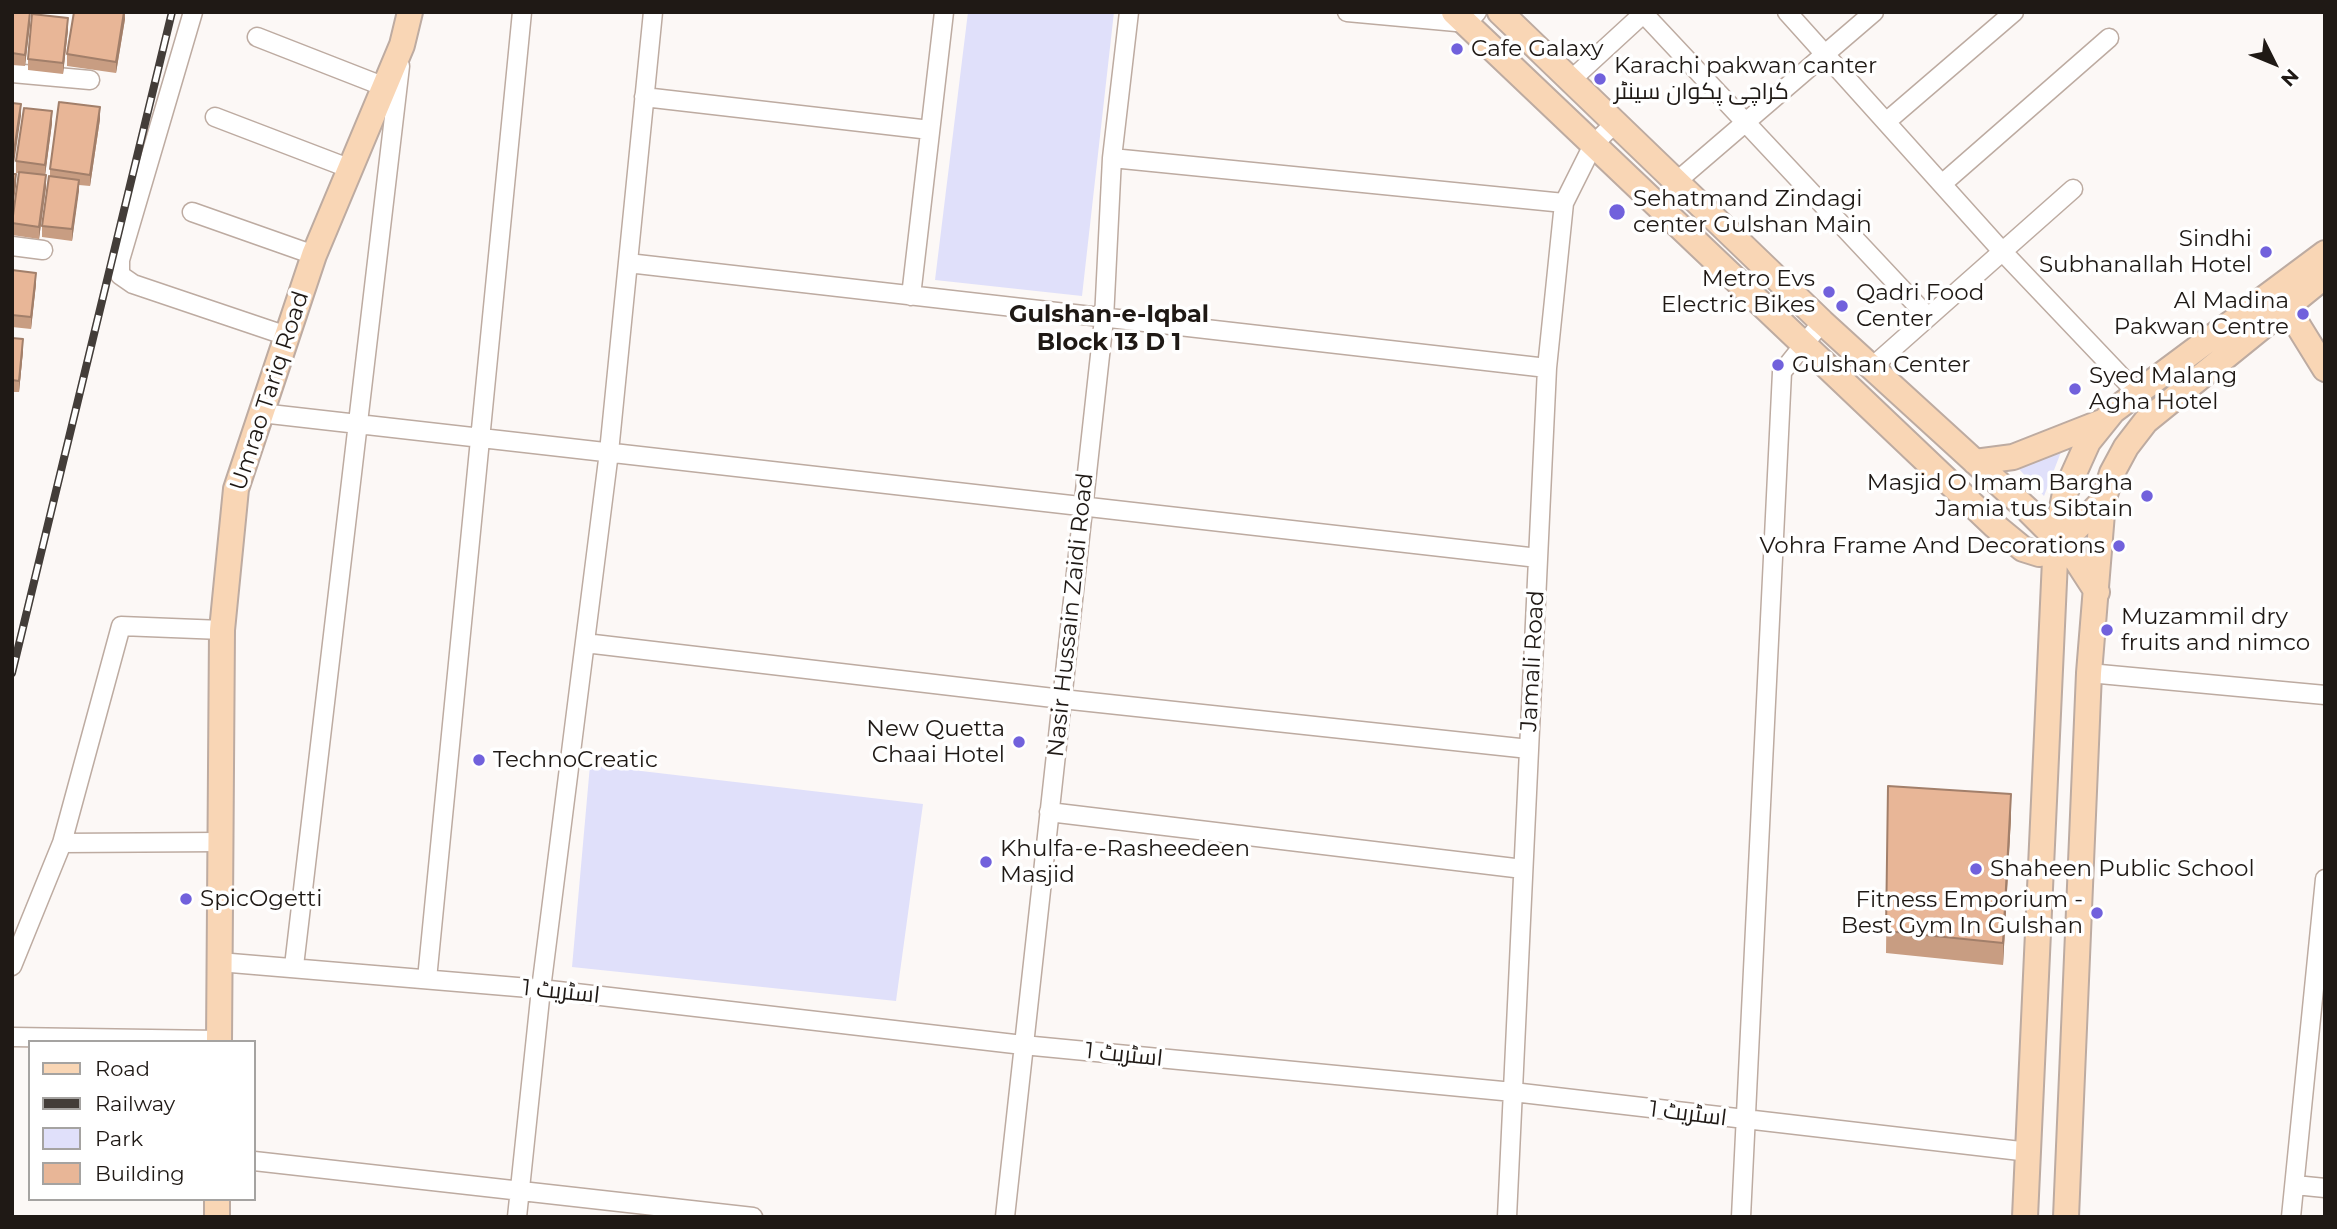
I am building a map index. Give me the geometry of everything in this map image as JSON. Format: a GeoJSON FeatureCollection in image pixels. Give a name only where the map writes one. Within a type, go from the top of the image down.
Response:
{"type":"FeatureCollection","features":[{"type":"Feature","properties":{"kind":"main road","name":"Umrao Tariq Road"},"geometry":{"type":"LineString","coordinates":[[219,1040],[222,630],[236,489],[314,255],[402,46],[410,12]]}},
{"type":"Feature","properties":{"kind":"main road"},"geometry":{"type":"LineString","coordinates":[[1500,12],[1822,322],[1975,462],[2058,543],[2096,592]]}},
{"type":"Feature","properties":{"kind":"main road"},"geometry":{"type":"LineString","coordinates":[[1466,16],[1593,145],[1994,526],[2031,553],[2058,543],[2103,501]]}},
{"type":"Feature","properties":{"kind":"main road"},"geometry":{"type":"LineString","coordinates":[[2025,1217],[2058,543],[2065,493],[2088,442],[2102,422],[2136,393],[2325,253]]}},
{"type":"Feature","properties":{"kind":"main road"},"geometry":{"type":"LineString","coordinates":[[2066,1217],[2089,673],[2103,501],[2112,473],[2126,447],[2146,421],[2325,276]]}},
{"type":"Feature","properties":{"kind":"main road"},"geometry":{"type":"LineString","coordinates":[[2286,306],[2325,369]]}},
{"type":"Feature","properties":{"kind":"main road"},"geometry":{"type":"LineString","coordinates":[[1975,462],[2013,457],[2102,422]]}},
{"type":"Feature","properties":{"kind":"street"},"geometry":{"type":"LineString","coordinates":[[193,12],[120,260],[120,275],[133,284],[287,336]]}},
{"type":"Feature","properties":{"kind":"street"},"geometry":{"type":"LineString","coordinates":[[427,979],[478,438],[522,12]]}},
{"type":"Feature","properties":{"kind":"street"},"geometry":{"type":"LineString","coordinates":[[517,1217],[541,989],[609,452],[653,12]]}},
{"type":"Feature","properties":{"kind":"street"},"geometry":{"type":"LineString","coordinates":[[911,296],[944,12]]}},
{"type":"Feature","properties":{"kind":"street","name":"Nasir Hussain Zaidi Road"},"geometry":{"type":"LineString","coordinates":[[1005,1217],[1104,318],[1112,158],[1129,12]]}},
{"type":"Feature","properties":{"kind":"street"},"geometry":{"type":"LineString","coordinates":[[1347,12],[1466,16]]}},
{"type":"Feature","properties":{"kind":"street"},"geometry":{"type":"LineString","coordinates":[[1787,12],[2001,250],[2136,393]]}},
{"type":"Feature","properties":{"kind":"street"},"geometry":{"type":"LineString","coordinates":[[1676,183],[1874,12]]}},
{"type":"Feature","properties":{"kind":"street"},"geometry":{"type":"LineString","coordinates":[[1886,122],[2014,12]]}},
{"type":"Feature","properties":{"kind":"street"},"geometry":{"type":"LineString","coordinates":[[1571,80],[1644,13],[1927,316]]}},
{"type":"Feature","properties":{"kind":"street"},"geometry":{"type":"LineString","coordinates":[[257,37],[385,87]]}},
{"type":"Feature","properties":{"kind":"street"},"geometry":{"type":"LineString","coordinates":[[1942,184],[2109,38]]}},
{"type":"Feature","properties":{"kind":"street"},"geometry":{"type":"LineString","coordinates":[[294,966],[360,424],[402,46]]}},
{"type":"Feature","properties":{"kind":"street"},"geometry":{"type":"LineString","coordinates":[[12,73],[90,80]]}},
{"type":"Feature","properties":{"kind":"street"},"geometry":{"type":"LineString","coordinates":[[644,97],[930,130]]}},
{"type":"Feature","properties":{"kind":"street"},"geometry":{"type":"LineString","coordinates":[[215,117],[351,169]]}},
{"type":"Feature","properties":{"kind":"street","name":"Jamali Road"},"geometry":{"type":"LineString","coordinates":[[1507,1217],[1547,368],[1564,202],[1593,145],[1616,122]]}},
{"type":"Feature","properties":{"kind":"street"},"geometry":{"type":"LineString","coordinates":[[1112,158],[1564,202]]}},
{"type":"Feature","properties":{"kind":"street"},"geometry":{"type":"LineString","coordinates":[[1872,368],[2001,250],[2073,189]]}},
{"type":"Feature","properties":{"kind":"street"},"geometry":{"type":"LineString","coordinates":[[192,212],[314,255]]}},
{"type":"Feature","properties":{"kind":"street"},"geometry":{"type":"LineString","coordinates":[[12,246],[43,250]]}},
{"type":"Feature","properties":{"kind":"street"},"geometry":{"type":"LineString","coordinates":[[628,264],[1547,368]]}},
{"type":"Feature","properties":{"kind":"street"},"geometry":{"type":"LineString","coordinates":[[1741,1217],[1782,372],[1822,322]]}},
{"type":"Feature","properties":{"kind":"street"},"geometry":{"type":"LineString","coordinates":[[261,413],[1538,558]]}},
{"type":"Feature","properties":{"kind":"street"},"geometry":{"type":"LineString","coordinates":[[12,966],[62,843],[121,625],[222,630]]}},
{"type":"Feature","properties":{"kind":"street"},"geometry":{"type":"LineString","coordinates":[[585,643],[1062,699],[1529,749]]}},
{"type":"Feature","properties":{"kind":"street"},"geometry":{"type":"LineString","coordinates":[[2089,673],[2325,695]]}},
{"type":"Feature","properties":{"kind":"street"},"geometry":{"type":"LineString","coordinates":[[1049,812],[1523,869]]}},
{"type":"Feature","properties":{"kind":"street"},"geometry":{"type":"LineString","coordinates":[[62,843],[220,842]]}},
{"type":"Feature","properties":{"kind":"street"},"geometry":{"type":"LineString","coordinates":[[2291,1217],[2318,1022],[2325,879]]}},
{"type":"Feature","properties":{"kind":"street","name":"اسٹریٹ 1"},"geometry":{"type":"LineString","coordinates":[[219,962],[294,966],[541,989],[1023,1045],[1513,1092],[2029,1152]]}},
{"type":"Feature","properties":{"kind":"street"},"geometry":{"type":"LineString","coordinates":[[12,1037],[167,1040]]}},
{"type":"Feature","properties":{"kind":"street"},"geometry":{"type":"LineString","coordinates":[[256,1161],[753,1217]]}},
{"type":"Feature","properties":{"kind":"street"},"geometry":{"type":"LineString","coordinates":[[2295,1185],[2325,1188]]}},
{"type":"Feature","properties":{"kind":"green space"},"geometry":{"type":"Polygon","coordinates":[[[968,12],[1114,12],[1082,296],[935,280],[968,12]]]}},
{"type":"Feature","properties":{"kind":"green space"},"geometry":{"type":"Polygon","coordinates":[[[2061,452],[2044,496],[2018,468],[2061,452]]]}},
{"type":"Feature","properties":{"kind":"green space"},"geometry":{"type":"Polygon","coordinates":[[[590,765],[923,804],[896,1001],[572,967],[590,765]]]}},
{"type":"Feature","properties":{"kind":"building"},"geometry":{"type":"Polygon","coordinates":[[[12,12],[30,12],[25,55],[12,53],[12,12]]]}},
{"type":"Feature","properties":{"kind":"building"},"geometry":{"type":"Polygon","coordinates":[[[74,12],[124,12],[116,62],[67,54],[74,12]]]}},
{"type":"Feature","properties":{"kind":"building"},"geometry":{"type":"Polygon","coordinates":[[[32,14],[68,18],[63,63],[28,59],[32,14]]]}},
{"type":"Feature","properties":{"kind":"building"},"geometry":{"type":"Polygon","coordinates":[[[59,102],[100,107],[90,175],[50,169],[59,102]]]}},
{"type":"Feature","properties":{"kind":"building"},"geometry":{"type":"Polygon","coordinates":[[[12,103],[21,104],[12,165],[12,103]]]}},
{"type":"Feature","properties":{"kind":"building"},"geometry":{"type":"Polygon","coordinates":[[[24,108],[52,111],[45,165],[16,161],[24,108]]]}},
{"type":"Feature","properties":{"kind":"building"},"geometry":{"type":"Polygon","coordinates":[[[19,172],[46,175],[39,227],[12,223],[19,172]]]}},
{"type":"Feature","properties":{"kind":"building"},"geometry":{"type":"Polygon","coordinates":[[[12,174],[16,174],[12,203],[12,174]]]}},
{"type":"Feature","properties":{"kind":"building"},"geometry":{"type":"Polygon","coordinates":[[[49,176],[79,180],[72,229],[42,226],[49,176]]]}},
{"type":"Feature","properties":{"kind":"building"},"geometry":{"type":"Polygon","coordinates":[[[12,270],[36,273],[31,317],[12,315],[12,270]]]}},
{"type":"Feature","properties":{"kind":"building"},"geometry":{"type":"Polygon","coordinates":[[[12,338],[23,339],[19,381],[12,380],[12,338]]]}},
{"type":"Feature","properties":{"kind":"building","name":"Shaheen Public School"},"geometry":{"type":"Polygon","coordinates":[[[1888,786],[2011,794],[2003,943],[1886,931],[1888,786]]]}},
{"type":"Feature","properties":{"kind":"railway"},"geometry":{"type":"LineString","coordinates":[[12,673],[172,12]]}},
{"type":"Feature","properties":{"kind":"place","name":"Cafe Galaxy"},"geometry":{"type":"Point","coordinates":[1457,49]}},
{"type":"Feature","properties":{"kind":"place","name":"Karachi pakwan canter کراچی پکوان سینٹر"},"geometry":{"type":"Point","coordinates":[1600,79]}},
{"type":"Feature","properties":{"kind":"place","name":"Sehatmand Zindagi center Gulshan Main"},"geometry":{"type":"Point","coordinates":[1617,212]}},
{"type":"Feature","properties":{"kind":"place","name":"Sindhi Subhanallah Hotel"},"geometry":{"type":"Point","coordinates":[2266,252]}},
{"type":"Feature","properties":{"kind":"place","name":"Metro Evs Electric Bikes"},"geometry":{"type":"Point","coordinates":[1829,292]}},
{"type":"Feature","properties":{"kind":"place","name":"Qadri Food Center"},"geometry":{"type":"Point","coordinates":[1842,306]}},
{"type":"Feature","properties":{"kind":"place","name":"Al Madina Pakwan Centre"},"geometry":{"type":"Point","coordinates":[2303,314]}},
{"type":"Feature","properties":{"kind":"place","name":"Gulshan Center"},"geometry":{"type":"Point","coordinates":[1778,365]}},
{"type":"Feature","properties":{"kind":"place","name":"Syed Malang Agha Hotel"},"geometry":{"type":"Point","coordinates":[2075,389]}},
{"type":"Feature","properties":{"kind":"place","name":"Masjid O Imam Bargha Jamia tus Sibtain"},"geometry":{"type":"Point","coordinates":[2147,496]}},
{"type":"Feature","properties":{"kind":"place","name":"Vohra Frame And Decorations"},"geometry":{"type":"Point","coordinates":[2119,546]}},
{"type":"Feature","properties":{"kind":"place","name":"Muzammil dry fruits and nimco"},"geometry":{"type":"Point","coordinates":[2107,630]}},
{"type":"Feature","properties":{"kind":"place","name":"New Quetta Chaai Hotel"},"geometry":{"type":"Point","coordinates":[1019,742]}},
{"type":"Feature","properties":{"kind":"place","name":"TechnoCreatic"},"geometry":{"type":"Point","coordinates":[479,760]}},
{"type":"Feature","properties":{"kind":"place","name":"Khulfa-e-Rasheedeen Masjid"},"geometry":{"type":"Point","coordinates":[986,862]}},
{"type":"Feature","properties":{"kind":"place","name":"Shaheen Public School"},"geometry":{"type":"Point","coordinates":[1976,869]}},
{"type":"Feature","properties":{"kind":"place","name":"SpicOgetti"},"geometry":{"type":"Point","coordinates":[186,899]}},
{"type":"Feature","properties":{"kind":"place","name":"Fitness Emporium - Best Gym In Gulshan"},"geometry":{"type":"Point","coordinates":[2097,913]}},
{"type":"Feature","properties":{"kind":"district","name":"Gulshan-e-Iqbal Block 13 D 1"},"geometry":{"type":"Point","coordinates":[1109,329]}}]}
